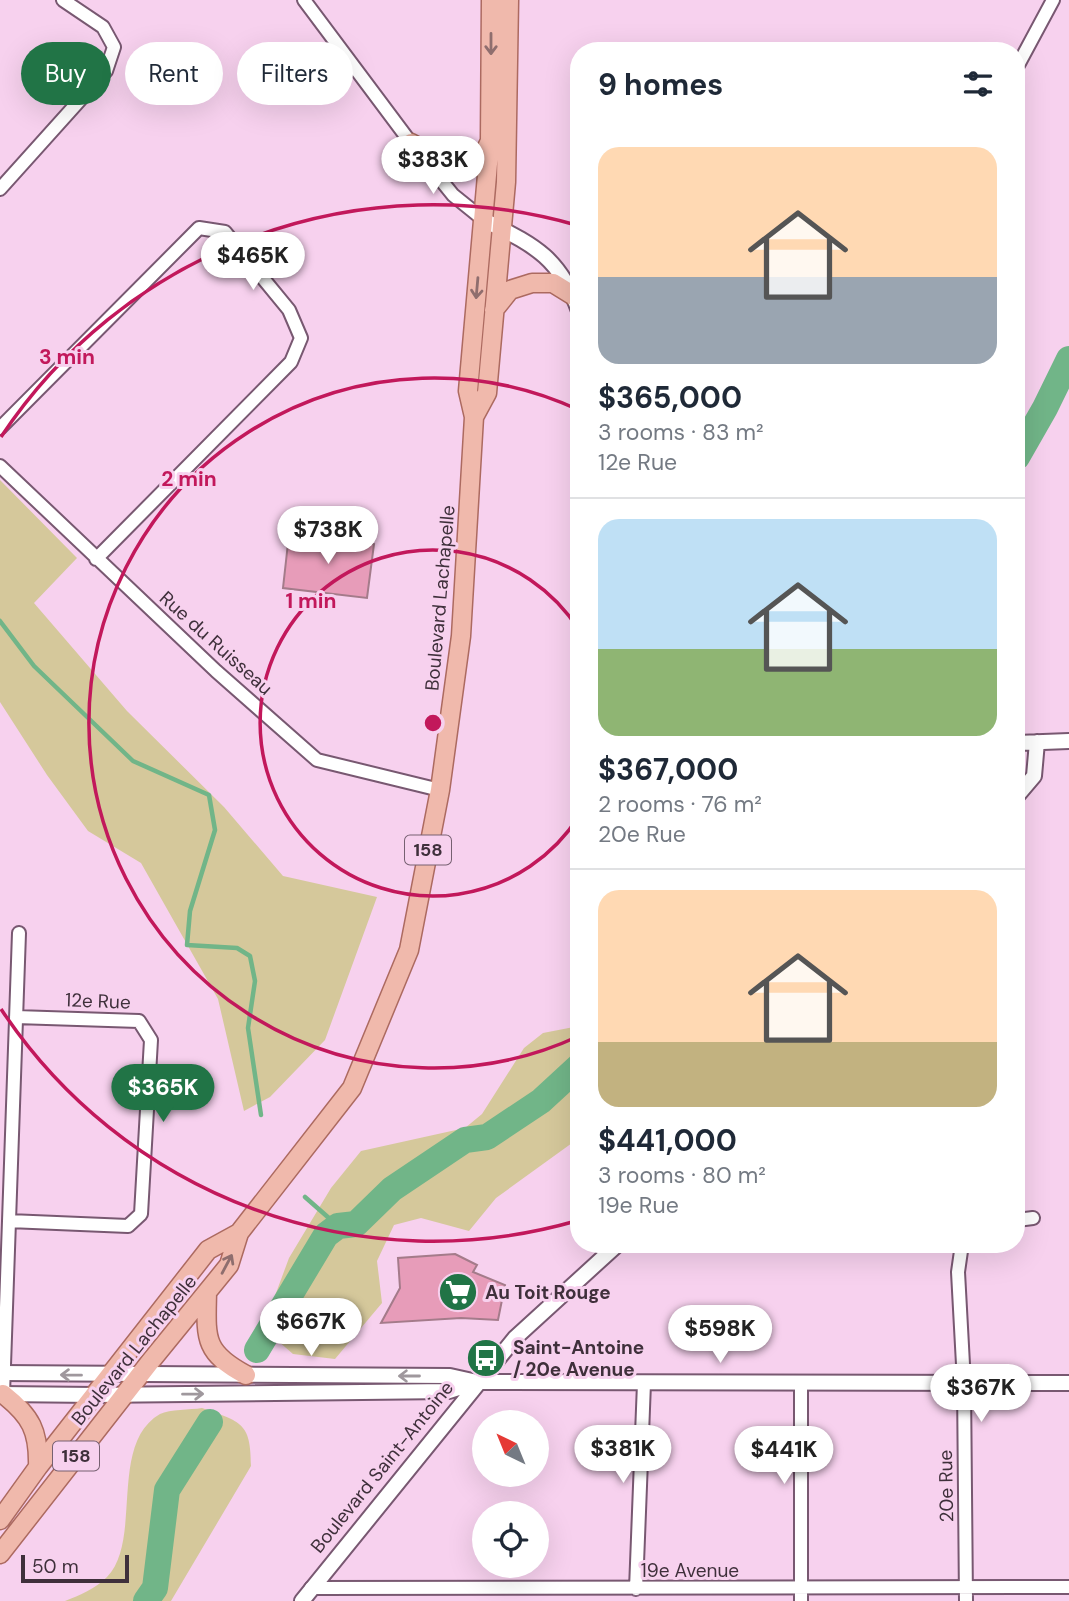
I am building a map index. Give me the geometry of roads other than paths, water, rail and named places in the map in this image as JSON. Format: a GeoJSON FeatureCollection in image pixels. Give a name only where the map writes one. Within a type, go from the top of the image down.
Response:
{"type":"FeatureCollection","features":[{"type":"Feature","properties":{"kind":"main road","name":"158"},"geometry":{"type":"LineString","coordinates":[[490,141],[491,0]]}},
{"type":"Feature","properties":{"kind":"main road","name":"Boulevard Lachapelle"},"geometry":{"type":"LineString","coordinates":[[474,417],[487,393],[506,182],[509,0]]}},
{"type":"Feature","properties":{"kind":"main road"},"geometry":{"type":"LineString","coordinates":[[411,143],[444,161],[465,162],[481,156],[490,141]]}},
{"type":"Feature","properties":{"kind":"main road","name":"Boulevard Lachapelle"},"geometry":{"type":"LineString","coordinates":[[0,1554],[229,1265],[239,1233],[352,1087],[409,950],[440,790],[461,636],[474,417],[468,391],[490,141]]}},
{"type":"Feature","properties":{"kind":"main road"},"geometry":{"type":"LineString","coordinates":[[494,310],[510,290],[532,283],[553,283],[570,298]]}},
{"type":"Feature","properties":{"kind":"main road","name":"Boulevard Lachapelle"},"geometry":{"type":"LineString","coordinates":[[0,1520],[38,1467],[208,1250],[239,1233]]}},
{"type":"Feature","properties":{"kind":"main road"},"geometry":{"type":"LineString","coordinates":[[207,1292],[206,1322],[210,1347],[228,1365],[246,1375]]}},
{"type":"Feature","properties":{"kind":"main road"},"geometry":{"type":"LineString","coordinates":[[1,1394],[18,1406],[32,1424],[39,1444],[38,1467]]}},
{"type":"Feature","properties":{"kind":"street"},"geometry":{"type":"LineString","coordinates":[[0,189],[106,71],[114,47],[103,27],[63,0]]}},
{"type":"Feature","properties":{"kind":"street"},"geometry":{"type":"LineString","coordinates":[[304,0],[453,195],[484,220],[534,246],[552,261],[570,292]]}},
{"type":"Feature","properties":{"kind":"street"},"geometry":{"type":"LineString","coordinates":[[1025,52],[1053,0]]}},
{"type":"Feature","properties":{"kind":"street"},"geometry":{"type":"LineString","coordinates":[[0,428],[199,228],[225,232],[289,310],[301,338],[290,362],[96,559]]}},
{"type":"Feature","properties":{"kind":"street","name":"Rue du Ruisseau"},"geometry":{"type":"LineString","coordinates":[[0,466],[216,671],[317,760],[440,790]]}},
{"type":"Feature","properties":{"kind":"street"},"geometry":{"type":"LineString","coordinates":[[1025,743],[1069,741]]}},
{"type":"Feature","properties":{"kind":"street"},"geometry":{"type":"LineString","coordinates":[[1025,787],[1034,776],[1037,742]]}},
{"type":"Feature","properties":{"kind":"street"},"geometry":{"type":"LineString","coordinates":[[19,933],[1,1394],[449,1391],[477,1382]]}},
{"type":"Feature","properties":{"kind":"street","name":"12e Rue"},"geometry":{"type":"LineString","coordinates":[[9,1221],[128,1226],[141,1214],[151,1040],[139,1021],[16,1017]]}},
{"type":"Feature","properties":{"kind":"street"},"geometry":{"type":"LineString","coordinates":[[1025,1219],[1033,1218]]}},
{"type":"Feature","properties":{"kind":"street","name":"Boulevard Saint-Antoine"},"geometry":{"type":"LineString","coordinates":[[302,1601],[514,1338],[608,1253]]}},
{"type":"Feature","properties":{"kind":"street","name":"20e Rue"},"geometry":{"type":"LineString","coordinates":[[961,1253],[958,1272],[964,1383],[966,1594]]}},
{"type":"Feature","properties":{"kind":"street"},"geometry":{"type":"LineString","coordinates":[[2,1373],[450,1376],[477,1382],[1069,1383]]}},
{"type":"Feature","properties":{"kind":"street"},"geometry":{"type":"LineString","coordinates":[[636,1589],[644,1383]]}},
{"type":"Feature","properties":{"kind":"street"},"geometry":{"type":"LineString","coordinates":[[801,1383],[801,1595]]}},
{"type":"Feature","properties":{"kind":"street","name":"19e Avenue"},"geometry":{"type":"LineString","coordinates":[[311,1588],[636,1589],[801,1595],[966,1594],[1069,1587]]}},
{"type":"Feature","properties":{"kind":"waterway"},"geometry":{"type":"LineString","coordinates":[[1025,443],[1069,359]]}},
{"type":"Feature","properties":{"kind":"waterway"},"geometry":{"type":"LineString","coordinates":[[0,621],[34,666],[133,761],[209,795],[215,830],[190,911],[187,945],[237,948],[250,956],[255,981],[248,1028],[261,1115]]}},
{"type":"Feature","properties":{"kind":"waterway"},"geometry":{"type":"LineString","coordinates":[[257,1350],[326,1235],[338,1226],[356,1224],[392,1189],[465,1140],[487,1137],[541,1101],[570,1074]]}},
{"type":"Feature","properties":{"kind":"waterway"},"geometry":{"type":"LineString","coordinates":[[305,1197],[338,1226]]}},
{"type":"Feature","properties":{"kind":"waterway"},"geometry":{"type":"LineString","coordinates":[[146,1601],[155,1588],[167,1490],[210,1422]]}},
{"type":"Feature","properties":{"kind":"place","name":"Au Toit Rouge"},"geometry":{"type":"Point","coordinates":[458,1292]}},
{"type":"Feature","properties":{"kind":"place","name":"Saint-Antoine / 20e Avenue"},"geometry":{"type":"Point","coordinates":[486,1358]}}]}
